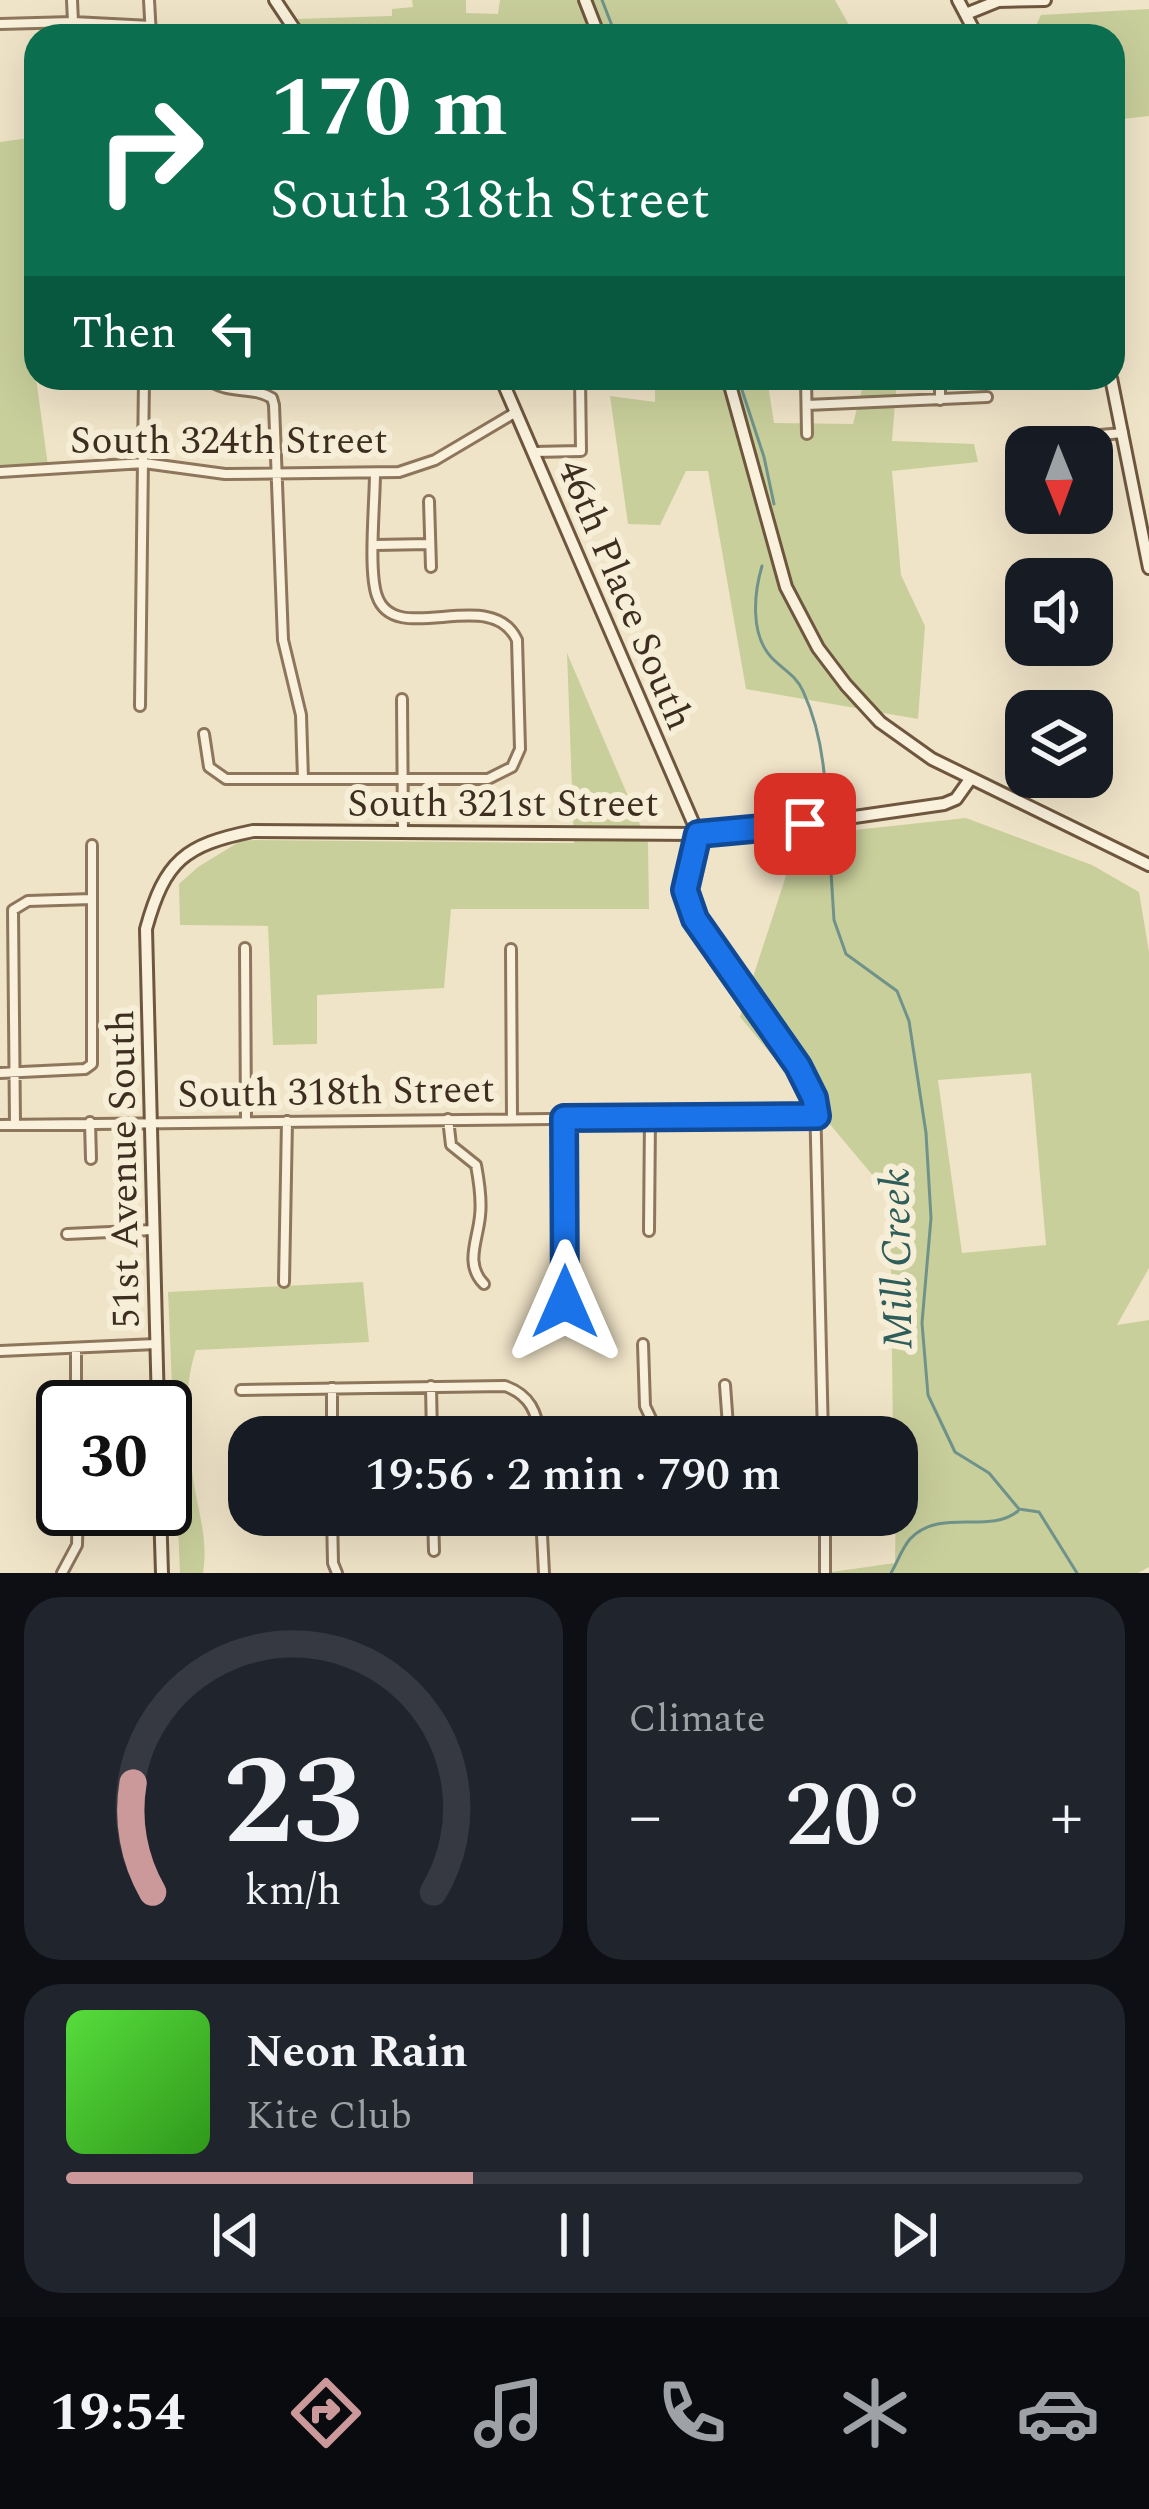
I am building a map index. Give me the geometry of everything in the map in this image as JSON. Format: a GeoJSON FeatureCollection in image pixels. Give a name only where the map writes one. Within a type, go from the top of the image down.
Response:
{"type":"FeatureCollection","features":[{"type":"Feature","properties":{"kind":"main road"},"geometry":{"type":"LineString","coordinates":[[958,0],[971,24]]}},
{"type":"Feature","properties":{"kind":"main road"},"geometry":{"type":"LineString","coordinates":[[966,14],[986,3],[1045,0]]}},
{"type":"Feature","properties":{"kind":"main road","name":"46th Place South"},"geometry":{"type":"LineString","coordinates":[[506,390],[698,834]]}},
{"type":"Feature","properties":{"kind":"main road"},"geometry":{"type":"LineString","coordinates":[[731,390],[778,567],[818,648],[880,722],[932,759],[1149,865]]}},
{"type":"Feature","properties":{"kind":"main road"},"geometry":{"type":"LineString","coordinates":[[1115,390],[1149,568]]}},
{"type":"Feature","properties":{"kind":"main road","name":"South 321st Street"},"geometry":{"type":"LineString","coordinates":[[146,929],[165,875],[177,861],[205,842],[253,831],[758,831],[944,805],[956,799],[970,778]]}},
{"type":"Feature","properties":{"kind":"main road","name":"51st Avenue South"},"geometry":{"type":"LineString","coordinates":[[146,929],[157,1380]]}},
{"type":"Feature","properties":{"kind":"main road"},"geometry":{"type":"LineString","coordinates":[[161,1536],[162,1573]]}},
{"type":"Feature","properties":{"kind":"street"},"geometry":{"type":"LineString","coordinates":[[72,0],[73,22]]}},
{"type":"Feature","properties":{"kind":"street"},"geometry":{"type":"LineString","coordinates":[[0,24],[90,24]]}},
{"type":"Feature","properties":{"kind":"street"},"geometry":{"type":"LineString","coordinates":[[140,706],[145,390]]}},
{"type":"Feature","properties":{"kind":"street"},"geometry":{"type":"LineString","coordinates":[[223,390],[254,391],[272,398],[283,640],[301,715],[303,779]]}},
{"type":"Feature","properties":{"kind":"street"},"geometry":{"type":"LineString","coordinates":[[533,452],[581,451],[580,390]]}},
{"type":"Feature","properties":{"kind":"street"},"geometry":{"type":"LineString","coordinates":[[806,390],[807,434]]}},
{"type":"Feature","properties":{"kind":"street"},"geometry":{"type":"LineString","coordinates":[[940,390],[940,400]]}},
{"type":"Feature","properties":{"kind":"street"},"geometry":{"type":"LineString","coordinates":[[807,404],[987,398]]}},
{"type":"Feature","properties":{"kind":"street","name":"South 324th Street"},"geometry":{"type":"LineString","coordinates":[[0,472],[144,463],[225,474],[375,473],[422,466],[516,412]]}},
{"type":"Feature","properties":{"kind":"street"},"geometry":{"type":"LineString","coordinates":[[1113,434],[1125,433]]}},
{"type":"Feature","properties":{"kind":"street"},"geometry":{"type":"LineString","coordinates":[[204,734],[209,767],[226,778],[488,779],[512,767],[520,749],[517,640],[509,626],[495,617],[413,618],[387,611],[376,595],[375,473]]}},
{"type":"Feature","properties":{"kind":"street"},"geometry":{"type":"LineString","coordinates":[[429,501],[431,567]]}},
{"type":"Feature","properties":{"kind":"street"},"geometry":{"type":"LineString","coordinates":[[375,545],[430,544]]}},
{"type":"Feature","properties":{"kind":"street"},"geometry":{"type":"LineString","coordinates":[[402,699],[403,832]]}},
{"type":"Feature","properties":{"kind":"street"},"geometry":{"type":"LineString","coordinates":[[698,834],[685,890],[687,903],[807,1082],[817,1116],[823,1416]]}},
{"type":"Feature","properties":{"kind":"street"},"geometry":{"type":"LineString","coordinates":[[0,1072],[85,1069],[92,1064],[92,845]]}},
{"type":"Feature","properties":{"kind":"street"},"geometry":{"type":"LineString","coordinates":[[15,1124],[5,1017],[10,916],[16,905],[28,901],[92,899]]}},
{"type":"Feature","properties":{"kind":"street"},"geometry":{"type":"LineString","coordinates":[[245,948],[246,1120]]}},
{"type":"Feature","properties":{"kind":"street"},"geometry":{"type":"LineString","coordinates":[[511,949],[512,1118]]}},
{"type":"Feature","properties":{"kind":"street","name":"South 318th Street"},"geometry":{"type":"LineString","coordinates":[[0,1125],[817,1116]]}},
{"type":"Feature","properties":{"kind":"street"},"geometry":{"type":"LineString","coordinates":[[649,1231],[650,1117]]}},
{"type":"Feature","properties":{"kind":"street"},"geometry":{"type":"LineString","coordinates":[[564,1118],[565,1302]]}},
{"type":"Feature","properties":{"kind":"street"},"geometry":{"type":"LineString","coordinates":[[448,1119],[451,1145],[476,1165],[481,1213],[474,1271],[484,1284]]}},
{"type":"Feature","properties":{"kind":"street"},"geometry":{"type":"LineString","coordinates":[[284,1282],[287,1121]]}},
{"type":"Feature","properties":{"kind":"street"},"geometry":{"type":"LineString","coordinates":[[90,1122],[91,1159]]}},
{"type":"Feature","properties":{"kind":"street"},"geometry":{"type":"LineString","coordinates":[[67,1234],[153,1230]]}},
{"type":"Feature","properties":{"kind":"street"},"geometry":{"type":"LineString","coordinates":[[0,1351],[156,1344]]}},
{"type":"Feature","properties":{"kind":"street"},"geometry":{"type":"LineString","coordinates":[[643,1344],[648,1416]]}},
{"type":"Feature","properties":{"kind":"street"},"geometry":{"type":"LineString","coordinates":[[76,1349],[76,1380]]}},
{"type":"Feature","properties":{"kind":"street"},"geometry":{"type":"LineString","coordinates":[[725,1385],[727,1416]]}},
{"type":"Feature","properties":{"kind":"street"},"geometry":{"type":"LineString","coordinates":[[431,1386],[432,1416]]}},
{"type":"Feature","properties":{"kind":"street"},"geometry":{"type":"LineString","coordinates":[[242,1390],[505,1386],[527,1399],[536,1416]]}},
{"type":"Feature","properties":{"kind":"street"},"geometry":{"type":"LineString","coordinates":[[332,1388],[332,1416]]}},
{"type":"Feature","properties":{"kind":"street"},"geometry":{"type":"LineString","coordinates":[[62,1573],[77,1536]]}},
{"type":"Feature","properties":{"kind":"street"},"geometry":{"type":"LineString","coordinates":[[332,1536],[338,1573]]}},
{"type":"Feature","properties":{"kind":"street"},"geometry":{"type":"LineString","coordinates":[[434,1536],[434,1551]]}},
{"type":"Feature","properties":{"kind":"street"},"geometry":{"type":"LineString","coordinates":[[542,1536],[544,1573]]}},
{"type":"Feature","properties":{"kind":"street"},"geometry":{"type":"LineString","coordinates":[[825,1536],[825,1573]]}},
{"type":"Feature","properties":{"kind":"green space"},"geometry":{"type":"Polygon","coordinates":[[[412,0],[466,0],[466,13],[498,14],[500,0],[835,0],[848,24],[297,24],[296,19],[392,16],[392,9],[413,7],[412,0]]]}},
{"type":"Feature","properties":{"kind":"green space"},"geometry":{"type":"Polygon","coordinates":[[[1149,9],[1149,116],[1125,119],[1125,24],[1037,24],[1041,15],[1149,9]]]}},
{"type":"Feature","properties":{"kind":"green space"},"geometry":{"type":"Polygon","coordinates":[[[24,139],[24,390],[38,390],[49,473],[0,476],[0,142],[24,139]]]}},
{"type":"Feature","properties":{"kind":"green space"},"geometry":{"type":"Polygon","coordinates":[[[655,390],[769,390],[774,423],[853,424],[862,390],[896,390],[892,441],[974,444],[978,462],[892,471],[901,575],[925,626],[918,719],[746,689],[708,471],[686,471],[660,525],[628,524],[610,396],[655,402],[655,390]]]}},
{"type":"Feature","properties":{"kind":"green space"},"geometry":{"type":"Polygon","coordinates":[[[567,653],[648,843],[649,909],[451,909],[444,988],[317,995],[317,1044],[273,1045],[268,926],[180,925],[179,884],[242,840],[574,843],[567,653]]]}},
{"type":"Feature","properties":{"kind":"green space"},"geometry":{"type":"Polygon","coordinates":[[[966,818],[1092,865],[1139,892],[1149,952],[1149,1268],[1117,1325],[1149,1320],[1149,1567],[1138,1573],[825,1573],[895,1563],[895,1536],[918,1536],[918,1416],[893,1416],[890,1196],[740,1017],[799,836],[966,818]],[[1031,1073],[938,1080],[962,1253],[1046,1245],[1031,1073]]]}},
{"type":"Feature","properties":{"kind":"green space"},"geometry":{"type":"Polygon","coordinates":[[[363,1282],[369,1342],[196,1350],[189,1380],[172,1380],[168,1292],[363,1282]]]}},
{"type":"Feature","properties":{"kind":"green space"},"geometry":{"type":"Polygon","coordinates":[[[192,1471],[203,1534],[203,1573],[180,1573],[178,1536],[192,1536],[192,1471]]]}},
{"type":"Feature","properties":{"kind":"waterway","name":"Mill Creek"},"geometry":{"type":"LineString","coordinates":[[602,0],[611,24]]}},
{"type":"Feature","properties":{"kind":"waterway","name":"Mill Creek"},"geometry":{"type":"LineString","coordinates":[[742,390],[774,504]]}},
{"type":"Feature","properties":{"kind":"waterway","name":"Mill Creek"},"geometry":{"type":"LineString","coordinates":[[762,566],[756,601],[760,637],[771,657],[800,685],[809,705],[821,750],[826,812]]}},
{"type":"Feature","properties":{"kind":"waterway","name":"Mill Creek"},"geometry":{"type":"LineString","coordinates":[[829,840],[834,920],[846,954],[897,991],[909,1021],[926,1133],[931,1218],[922,1323],[928,1395],[955,1452],[989,1473],[1019,1509],[1039,1512],[1077,1573]]}},
{"type":"Feature","properties":{"kind":"waterway"},"geometry":{"type":"LineString","coordinates":[[891,1573],[907,1543],[922,1530],[950,1522],[993,1521],[1018,1511]]}},
{"type":"Feature","properties":{"kind":"route"},"geometry":{"type":"LineString","coordinates":[[565,1302],[564,1118],[817,1116],[798,1066],[695,919],[685,890],[698,834],[805,824]]}}]}
